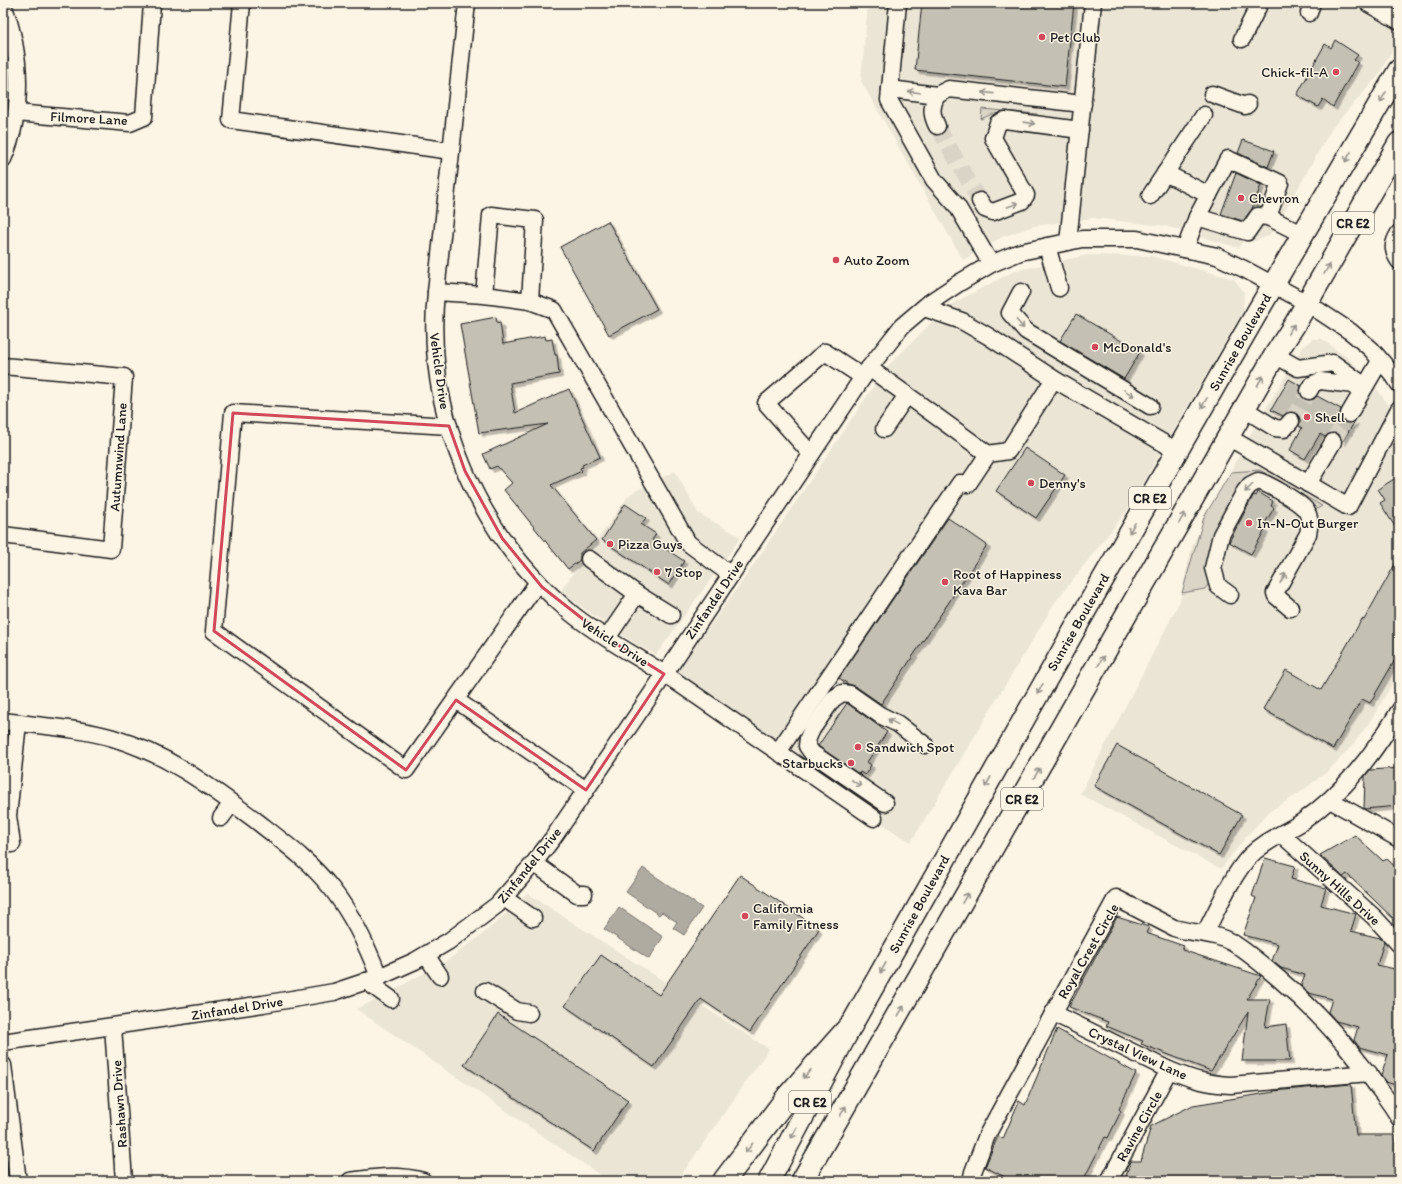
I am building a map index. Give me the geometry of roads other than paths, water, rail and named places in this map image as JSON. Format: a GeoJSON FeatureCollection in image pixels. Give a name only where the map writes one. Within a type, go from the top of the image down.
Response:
{"type":"FeatureCollection","features":[{"type":"Feature","properties":{"kind":"highway"},"geometry":{"type":"LineString","coordinates":[[724,1181],[789,1095],[852,1024]]}},
{"type":"Feature","properties":{"kind":"main road","name":"Sunrise Boulevard"},"geometry":{"type":"LineString","coordinates":[[769,1181],[852,1024],[1090,602],[1302,234],[1399,70]]}},
{"type":"Feature","properties":{"kind":"main road","name":"CR E2"},"geometry":{"type":"LineString","coordinates":[[802,1181],[1275,355],[1307,303],[1399,143]]}},
{"type":"Feature","properties":{"kind":"street","name":"Filmore Lane"},"geometry":{"type":"LineString","coordinates":[[16,113],[130,123],[144,117],[152,3]]}},
{"type":"Feature","properties":{"kind":"street"},"geometry":{"type":"LineString","coordinates":[[242,3],[231,120],[451,151]]}},
{"type":"Feature","properties":{"kind":"street","name":"Vehicle Drive"},"geometry":{"type":"LineString","coordinates":[[467,3],[436,292],[434,326],[435,357],[440,394],[449,426],[465,471],[482,506],[502,538],[525,568],[571,613],[664,674],[874,818]]}},
{"type":"Feature","properties":{"kind":"street"},"geometry":{"type":"LineString","coordinates":[[898,3],[889,100],[934,180],[957,206],[991,264]]}},
{"type":"Feature","properties":{"kind":"street"},"geometry":{"type":"LineString","coordinates":[[1068,242],[1093,3]]}},
{"type":"Feature","properties":{"kind":"street"},"geometry":{"type":"LineString","coordinates":[[1242,39],[1260,3]]}},
{"type":"Feature","properties":{"kind":"street"},"geometry":{"type":"LineString","coordinates":[[1369,3],[1399,21]]}},
{"type":"Feature","properties":{"kind":"street"},"geometry":{"type":"LineString","coordinates":[[3,5],[12,32],[17,65],[18,93],[12,134],[3,159]]}},
{"type":"Feature","properties":{"kind":"street"},"geometry":{"type":"LineString","coordinates":[[890,89],[937,95],[949,89],[1083,104]]}},
{"type":"Feature","properties":{"kind":"street"},"geometry":{"type":"LineString","coordinates":[[1212,94],[1245,106],[1248,104]]}},
{"type":"Feature","properties":{"kind":"street"},"geometry":{"type":"LineString","coordinates":[[937,95],[932,105],[934,120],[938,126]]}},
{"type":"Feature","properties":{"kind":"street"},"geometry":{"type":"LineString","coordinates":[[1150,196],[1204,115]]}},
{"type":"Feature","properties":{"kind":"street"},"geometry":{"type":"LineString","coordinates":[[980,201],[985,209],[993,212],[1022,202],[1026,195],[993,138],[998,123],[1005,120],[1080,130]]}},
{"type":"Feature","properties":{"kind":"street"},"geometry":{"type":"LineString","coordinates":[[1185,249],[1197,217],[1228,159],[1280,184],[1268,217]]}},
{"type":"Feature","properties":{"kind":"street"},"geometry":{"type":"LineString","coordinates":[[1165,173],[1209,195]]}},
{"type":"Feature","properties":{"kind":"street"},"geometry":{"type":"LineString","coordinates":[[484,295],[491,215],[535,220],[530,301]]}},
{"type":"Feature","properties":{"kind":"street"},"geometry":{"type":"LineString","coordinates":[[1197,217],[1247,232],[1258,216],[1268,217],[1302,234]]}},
{"type":"Feature","properties":{"kind":"street"},"geometry":{"type":"LineString","coordinates":[[1399,233],[1394,246],[1394,253],[1399,261]]}},
{"type":"Feature","properties":{"kind":"street","name":"Zinfandel Drive"},"geometry":{"type":"LineString","coordinates":[[3,1042],[113,1027],[334,992],[372,979],[415,961],[449,941],[497,905],[534,863],[553,838],[866,372],[902,326],[959,283],[991,264],[1020,252],[1082,239],[1138,239],[1217,256],[1307,303],[1351,332],[1394,376],[1399,384]]}},
{"type":"Feature","properties":{"kind":"street"},"geometry":{"type":"LineString","coordinates":[[1047,246],[1059,288]]}},
{"type":"Feature","properties":{"kind":"street"},"geometry":{"type":"LineString","coordinates":[[436,292],[484,295],[530,301],[554,310],[688,543],[731,575]]}},
{"type":"Feature","properties":{"kind":"street"},"geometry":{"type":"LineString","coordinates":[[1021,292],[1010,312],[1026,331],[1150,406]]}},
{"type":"Feature","properties":{"kind":"street"},"geometry":{"type":"LineString","coordinates":[[924,308],[962,321],[988,336],[1057,381],[1177,451]]}},
{"type":"Feature","properties":{"kind":"street"},"geometry":{"type":"LineString","coordinates":[[812,454],[766,403],[825,352],[866,372],[906,395],[988,454],[1008,451],[1052,382],[1057,381]]}},
{"type":"Feature","properties":{"kind":"street"},"geometry":{"type":"LineString","coordinates":[[1275,355],[1298,368],[1333,363],[1365,386]]}},
{"type":"Feature","properties":{"kind":"street"},"geometry":{"type":"LineString","coordinates":[[1349,414],[1380,361]]}},
{"type":"Feature","properties":{"kind":"street","name":"Autumnwind Lane"},"geometry":{"type":"LineString","coordinates":[[3,366],[124,377],[111,549],[3,536]]}},
{"type":"Feature","properties":{"kind":"street"},"geometry":{"type":"LineString","coordinates":[[1309,391],[1313,384],[1320,381],[1365,386]]}},
{"type":"Feature","properties":{"kind":"street"},"geometry":{"type":"LineString","coordinates":[[884,429],[906,395]]}},
{"type":"Feature","properties":{"kind":"street"},"geometry":{"type":"LineString","coordinates":[[1244,409],[1275,428],[1284,428],[1291,421]]}},
{"type":"Feature","properties":{"kind":"street"},"geometry":{"type":"LineString","coordinates":[[1228,437],[1348,507],[1399,409]]}},
{"type":"Feature","properties":{"kind":"street"},"geometry":{"type":"LineString","coordinates":[[449,426],[233,413],[214,631],[406,770],[538,582]]}},
{"type":"Feature","properties":{"kind":"street"},"geometry":{"type":"LineString","coordinates":[[1308,484],[1333,442]]}},
{"type":"Feature","properties":{"kind":"street"},"geometry":{"type":"LineString","coordinates":[[778,752],[960,483],[968,484],[988,454]]}},
{"type":"Feature","properties":{"kind":"street"},"geometry":{"type":"LineString","coordinates":[[1230,595],[1218,586],[1213,568],[1220,535],[1245,491],[1250,485],[1258,481],[1265,483],[1304,508],[1310,524],[1308,534],[1275,593],[1276,596],[1290,608]]}},
{"type":"Feature","properties":{"kind":"street"},"geometry":{"type":"LineString","coordinates":[[589,559],[637,594],[671,615]]}},
{"type":"Feature","properties":{"kind":"street"},"geometry":{"type":"LineString","coordinates":[[607,638],[637,594]]}},
{"type":"Feature","properties":{"kind":"street"},"geometry":{"type":"LineString","coordinates":[[885,803],[812,753],[807,746],[808,738],[812,730],[829,705],[837,695],[842,693],[850,694],[880,715],[898,724],[925,745]]}},
{"type":"Feature","properties":{"kind":"street"},"geometry":{"type":"LineString","coordinates":[[456,700],[586,790]]}},
{"type":"Feature","properties":{"kind":"street"},"geometry":{"type":"LineString","coordinates":[[1205,933],[1238,872],[1246,861],[1263,845],[1301,822],[1330,800],[1356,774],[1379,744],[1398,715]]}},
{"type":"Feature","properties":{"kind":"street"},"geometry":{"type":"LineString","coordinates":[[12,844],[8,816],[11,722],[80,731],[113,738],[145,750],[174,764],[203,781],[292,848],[313,867],[332,889],[348,912],[362,937],[372,979],[391,999]]}},
{"type":"Feature","properties":{"kind":"street"},"geometry":{"type":"LineString","coordinates":[[1330,800],[1399,839]]}},
{"type":"Feature","properties":{"kind":"street"},"geometry":{"type":"LineString","coordinates":[[221,818],[232,803]]}},
{"type":"Feature","properties":{"kind":"street","name":"Sunny Hills Drive"},"geometry":{"type":"LineString","coordinates":[[1281,834],[1374,917],[1399,944]]}},
{"type":"Feature","properties":{"kind":"street"},"geometry":{"type":"LineString","coordinates":[[534,863],[577,894],[584,894]]}},
{"type":"Feature","properties":{"kind":"street"},"geometry":{"type":"LineString","coordinates":[[504,898],[534,918]]}},
{"type":"Feature","properties":{"kind":"street","name":"Royal Crest Circle"},"geometry":{"type":"LineString","coordinates":[[971,1181],[987,1135],[1116,898],[1174,928],[1184,931],[1205,933],[1232,943],[1265,967],[1297,994],[1334,1031],[1369,1073],[1399,1118]]}},
{"type":"Feature","properties":{"kind":"street"},"geometry":{"type":"LineString","coordinates":[[426,955],[440,976]]}},
{"type":"Feature","properties":{"kind":"street"},"geometry":{"type":"LineString","coordinates":[[485,991],[517,1011],[529,1013]]}},
{"type":"Feature","properties":{"kind":"street","name":"Crystal View Lane"},"geometry":{"type":"LineString","coordinates":[[1053,1013],[1169,1070],[1189,1079],[1210,1084],[1231,1085],[1369,1073]]}},
{"type":"Feature","properties":{"kind":"street","name":"Rashawn Drive"},"geometry":{"type":"LineString","coordinates":[[113,1027],[124,1181]]}},
{"type":"Feature","properties":{"kind":"street","name":"Ravine Circle"},"geometry":{"type":"LineString","coordinates":[[1109,1181],[1169,1070]]}},
{"type":"Feature","properties":{"kind":"street"},"geometry":{"type":"LineString","coordinates":[[4,1071],[9,1154],[18,1181]]}},
{"type":"Feature","properties":{"kind":"street"},"geometry":{"type":"LineString","coordinates":[[350,1181],[384,1176],[408,1177],[423,1181]]}},
{"type":"Feature","properties":{"kind":"tunnel"},"geometry":{"type":"LineString","coordinates":[[937,126],[980,201]]}},
{"type":"Feature","properties":{"kind":"tunnel"},"geometry":{"type":"LineString","coordinates":[[1291,421],[1309,391]]}},
{"type":"Feature","properties":{"kind":"tunnel"},"geometry":{"type":"LineString","coordinates":[[1333,442],[1349,414]]}},
{"type":"Feature","properties":{"kind":"place","name":"Pet Club"},"geometry":{"type":"Point","coordinates":[1042,37]}},
{"type":"Feature","properties":{"kind":"place","name":"Chick-fil-A"},"geometry":{"type":"Point","coordinates":[1336,72]}},
{"type":"Feature","properties":{"kind":"place","name":"Chevron"},"geometry":{"type":"Point","coordinates":[1241,198]}},
{"type":"Feature","properties":{"kind":"place","name":"Auto Zoom"},"geometry":{"type":"Point","coordinates":[836,260]}},
{"type":"Feature","properties":{"kind":"place","name":"McDonald's"},"geometry":{"type":"Point","coordinates":[1095,347]}},
{"type":"Feature","properties":{"kind":"place","name":"Shell"},"geometry":{"type":"Point","coordinates":[1307,417]}},
{"type":"Feature","properties":{"kind":"place","name":"Denny's"},"geometry":{"type":"Point","coordinates":[1031,483]}},
{"type":"Feature","properties":{"kind":"place","name":"In-N-Out Burger"},"geometry":{"type":"Point","coordinates":[1249,523]}},
{"type":"Feature","properties":{"kind":"place","name":"Pizza Guys"},"geometry":{"type":"Point","coordinates":[610,544]}},
{"type":"Feature","properties":{"kind":"place","name":"7 Stop"},"geometry":{"type":"Point","coordinates":[657,572]}},
{"type":"Feature","properties":{"kind":"place","name":"Root of Happiness Kava Bar"},"geometry":{"type":"Point","coordinates":[945,582]}},
{"type":"Feature","properties":{"kind":"place","name":"Sandwich Spot"},"geometry":{"type":"Point","coordinates":[858,747]}},
{"type":"Feature","properties":{"kind":"place","name":"Starbucks"},"geometry":{"type":"Point","coordinates":[851,763]}},
{"type":"Feature","properties":{"kind":"place","name":"California Family Fitness"},"geometry":{"type":"Point","coordinates":[745,916]}}]}
